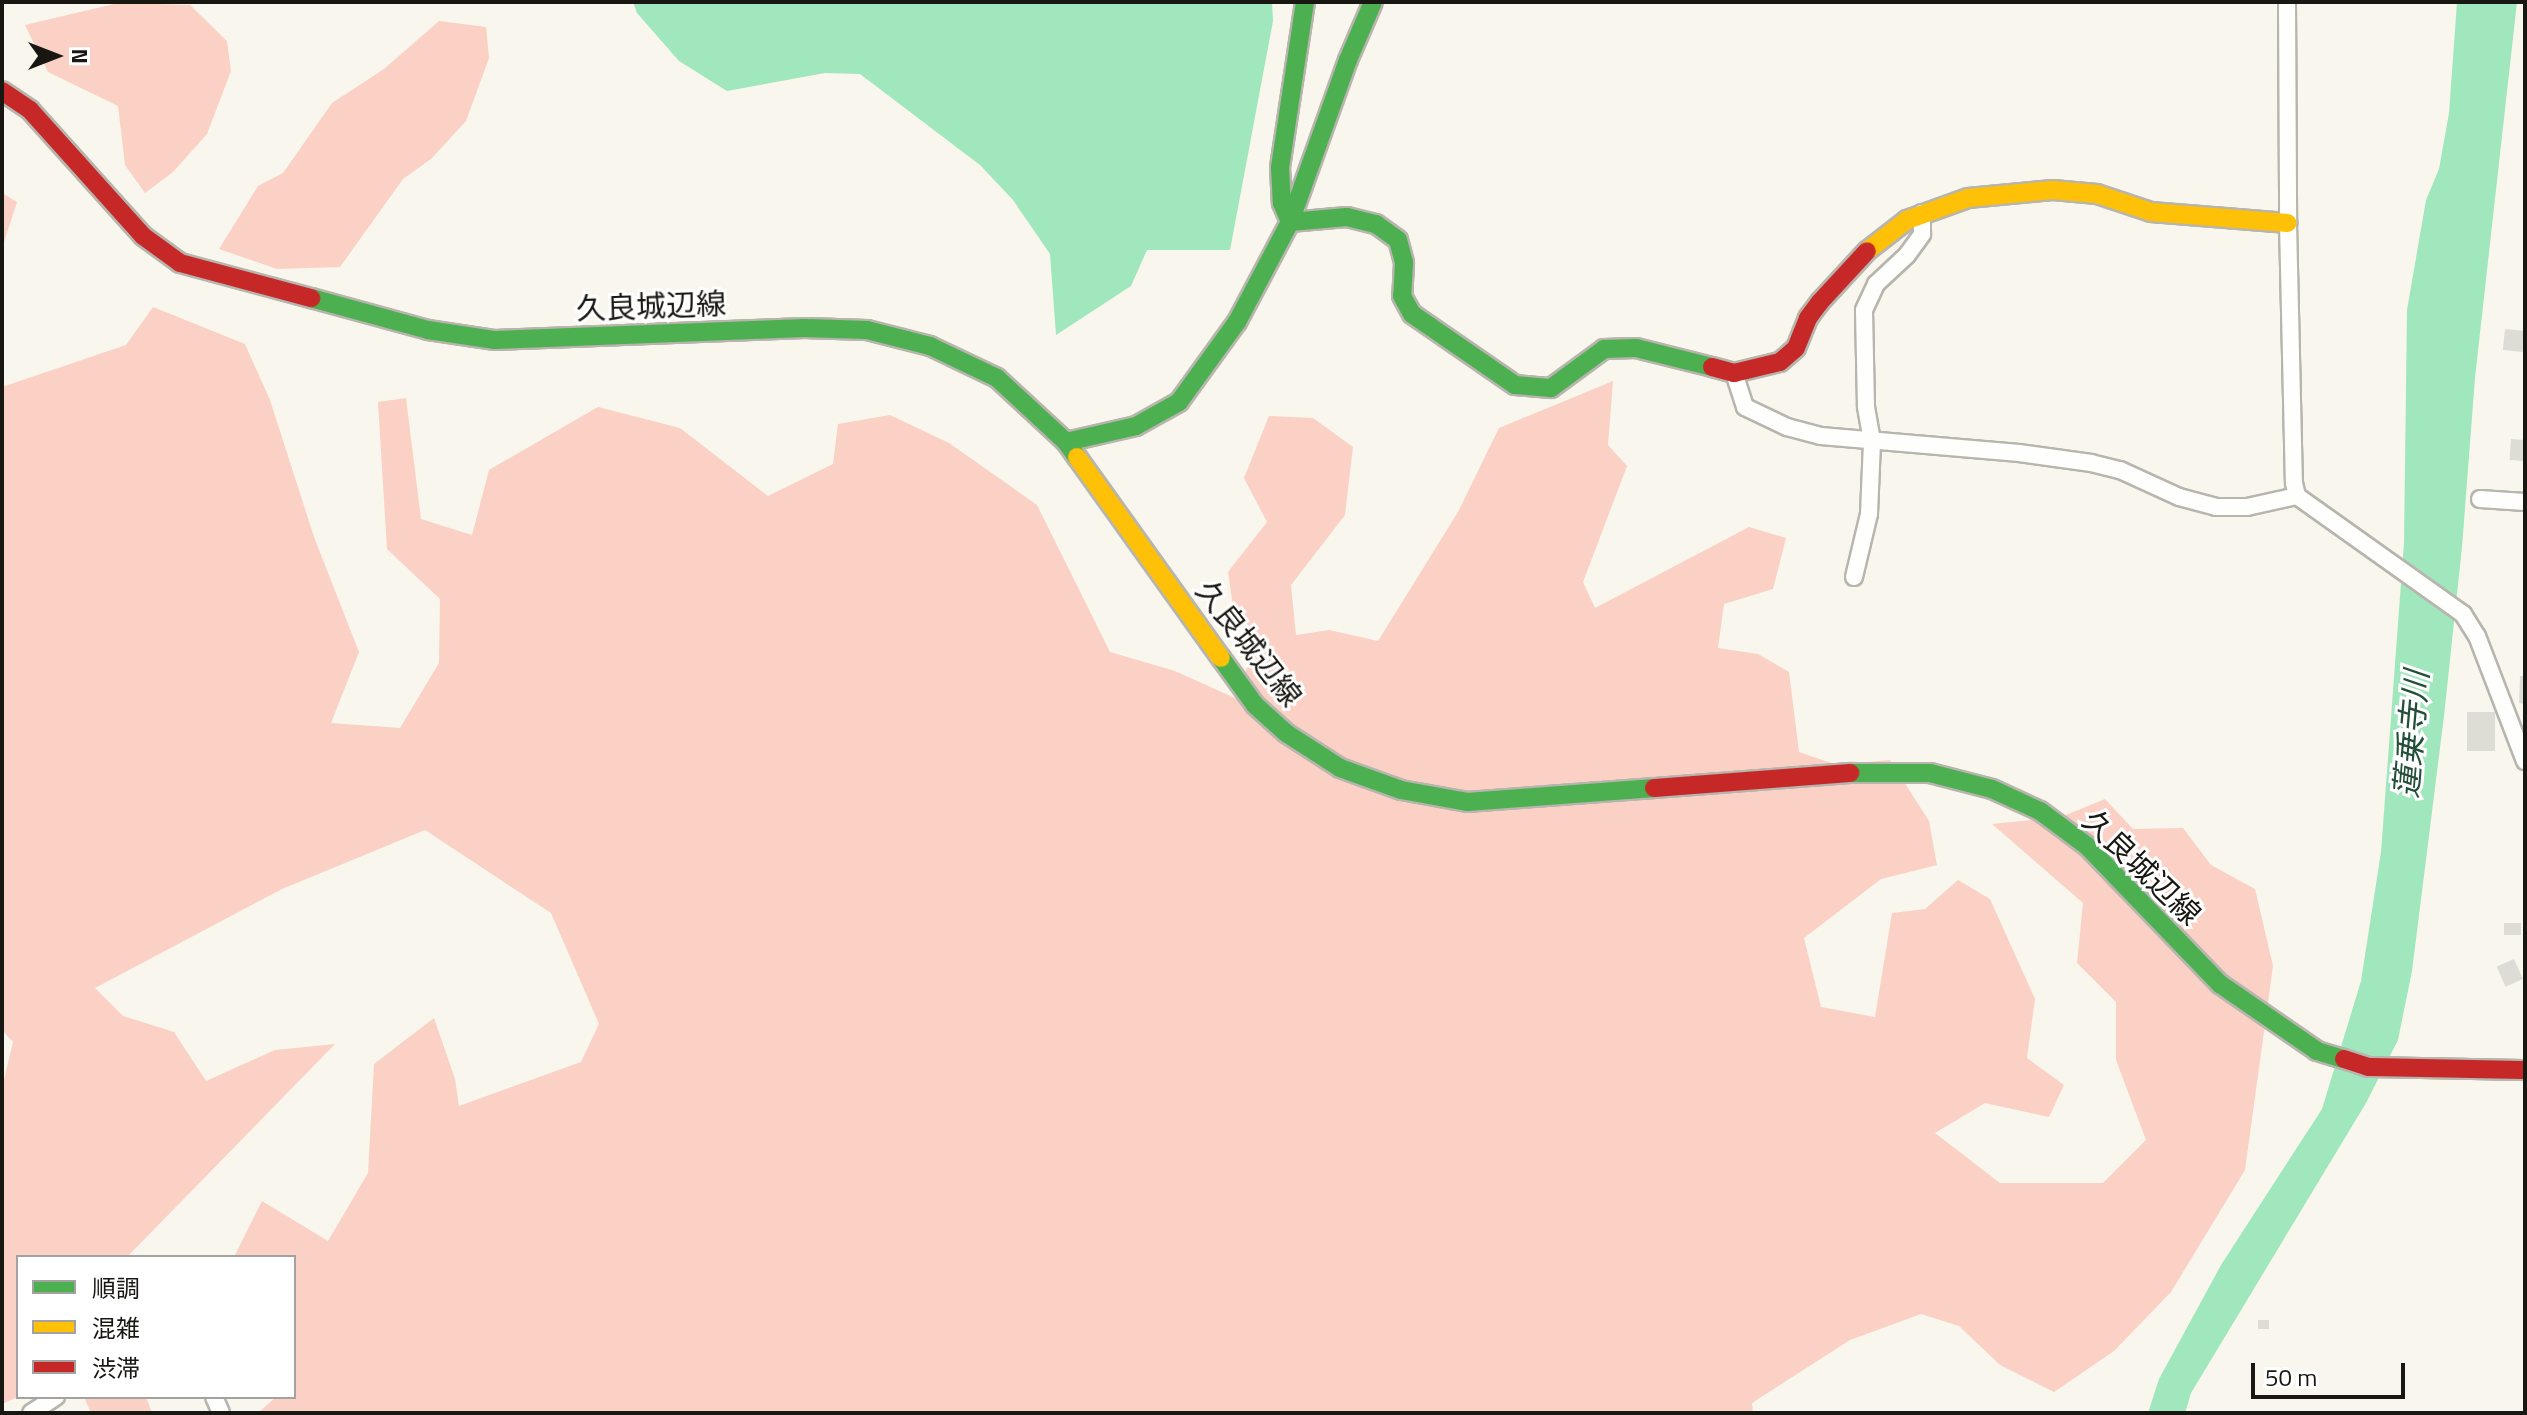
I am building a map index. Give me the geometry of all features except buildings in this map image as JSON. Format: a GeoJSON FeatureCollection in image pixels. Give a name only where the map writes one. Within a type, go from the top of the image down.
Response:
{"type":"FeatureCollection","features":[{"type":"Feature","properties":{"kind":"main road"},"geometry":{"type":"LineString","coordinates":[[1290,222],[1282,203],[1280,168],[1305,2]]}},
{"type":"Feature","properties":{"kind":"main road"},"geometry":{"type":"LineString","coordinates":[[1066,442],[1136,426],[1179,402],[1237,322],[1290,222],[1343,74],[1373,2]]}},
{"type":"Feature","properties":{"kind":"main road","name":"久良城辺線"},"geometry":{"type":"LineString","coordinates":[[2,91],[30,110],[143,236],[180,263],[428,330],[495,340],[805,328],[867,330],[930,346],[997,378],[1066,442],[1255,705],[1286,733],[1340,768],[1401,790],[1467,802],[1864,772],[1930,773],[1992,789],[2040,811],[2087,846],[2220,984],[2317,1051],[2368,1067],[2525,1070]]}},
{"type":"Feature","properties":{"kind":"main road"},"geometry":{"type":"LineString","coordinates":[[1290,222],[1347,217],[1376,224],[1398,240],[1404,263],[1402,296],[1412,314],[1515,385],[1551,388],[1604,349],[1636,348],[1734,373],[1780,362],[1796,348],[1808,318],[1820,302],[1874,244],[1922,213],[1990,193],[2053,190],[2097,194],[2163,213],[2288,223]]}},
{"type":"Feature","properties":{"kind":"street"},"geometry":{"type":"LineString","coordinates":[[2287,2],[2288,223],[2294,483],[2297,496],[2463,614],[2477,636],[2525,761]]}},
{"type":"Feature","properties":{"kind":"street"},"geometry":{"type":"LineString","coordinates":[[1854,577],[1869,514],[1872,441],[1864,379],[1864,310],[1876,284],[1907,255],[1922,234],[1922,213]]}},
{"type":"Feature","properties":{"kind":"street"},"geometry":{"type":"LineString","coordinates":[[1734,373],[1745,407],[1798,430],[1872,441],[2019,453],[2091,463],[2120,470],[2179,497],[2216,507],[2247,507],[2297,496]]}},
{"type":"Feature","properties":{"kind":"street"},"geometry":{"type":"LineString","coordinates":[[2480,499],[2525,502]]}},
{"type":"Feature","properties":{"kind":"street"},"geometry":{"type":"LineString","coordinates":[[31,1413],[53,1399]]}},
{"type":"Feature","properties":{"kind":"shaded area"},"geometry":{"type":"Polygon","coordinates":[[[118,3],[190,5],[227,41],[231,71],[207,134],[173,172],[145,193],[125,165],[118,106],[48,72],[25,25],[118,3]]]}},
{"type":"Feature","properties":{"kind":"shaded area"},"geometry":{"type":"Polygon","coordinates":[[[439,21],[486,27],[489,58],[466,121],[431,159],[403,179],[340,267],[277,269],[219,249],[258,186],[283,173],[332,103],[384,69],[439,21]]]}},
{"type":"Feature","properties":{"kind":"shaded area"},"geometry":{"type":"Polygon","coordinates":[[[2,193],[17,202],[2,248],[2,193]]]}},
{"type":"Feature","properties":{"kind":"shaded area"},"geometry":{"type":"Polygon","coordinates":[[[153,307],[245,344],[270,400],[314,537],[359,652],[331,723],[400,728],[439,663],[440,599],[387,549],[378,402],[406,398],[421,519],[472,535],[489,470],[598,407],[680,428],[768,496],[833,464],[838,424],[890,415],[949,443],[1037,505],[1110,652],[1175,671],[1237,699],[1252,651],[1233,606],[1228,572],[1267,522],[1244,478],[1269,416],[1313,418],[1353,447],[1345,515],[1291,585],[1296,635],[1329,630],[1378,641],[1458,512],[1499,428],[1613,381],[1608,445],[1627,466],[1583,582],[1595,608],[1749,527],[1786,538],[1773,589],[1724,604],[1718,648],[1758,654],[1789,672],[1799,752],[1837,765],[1890,760],[1929,821],[1937,865],[1881,879],[1804,938],[1821,1007],[1875,1017],[1892,913],[1925,909],[1958,880],[1990,899],[2035,999],[2027,1058],[2064,1085],[2049,1117],[1985,1103],[1935,1133],[2000,1183],[2103,1183],[2146,1140],[2116,1060],[2116,1002],[2077,963],[2083,903],[1992,824],[2061,817],[2105,799],[2133,829],[2183,828],[2211,865],[2255,889],[2273,966],[2245,1170],[2171,1292],[2114,1351],[2054,1392],[2000,1365],[1959,1326],[1921,1314],[1850,1340],[1752,1403],[1753,1413],[258,1413],[274,1399],[296,1399],[296,1255],[235,1255],[262,1201],[328,1241],[368,1173],[374,1064],[434,1018],[455,1079],[459,1106],[581,1062],[599,1024],[551,913],[425,830],[282,889],[95,988],[123,1016],[174,1032],[206,1081],[275,1050],[335,1044],[129,1255],[16,1255],[16,1398],[2,1404],[2,1088],[13,1042],[2,1030],[2,387],[126,345],[153,307]]]}},
{"type":"Feature","properties":{"kind":"shaded area"},"geometry":{"type":"Polygon","coordinates":[[[85,1399],[147,1399],[152,1413],[91,1413],[85,1399]]]}},
{"type":"Feature","properties":{"kind":"water"},"geometry":{"type":"Polygon","coordinates":[[[633,2],[1272,2],[1273,21],[1230,250],[1147,250],[1131,286],[1056,335],[1050,254],[1013,200],[980,165],[860,74],[825,73],[727,91],[679,61],[637,13],[633,2]]]}},
{"type":"Feature","properties":{"kind":"water","name":"蓮乗寺川"},"geometry":{"type":"Polygon","coordinates":[[[2457,2],[2517,2],[2475,378],[2462,547],[2444,716],[2412,971],[2398,1040],[2366,1103],[2191,1393],[2185,1413],[2148,1413],[2159,1379],[2221,1265],[2322,1109],[2361,981],[2381,852],[2404,543],[2407,310],[2426,200],[2439,169],[2449,113],[2457,2]]]}},
{"type":"Feature","properties":{"kind":"traffic: fast"},"geometry":{"type":"LineString","coordinates":[[1305,2],[1280,168],[1282,203],[1290,222],[1347,217],[1376,224],[1398,240],[1404,263],[1402,296],[1412,314],[1515,385],[1551,388],[1604,349],[1636,348],[1712,367]]}},
{"type":"Feature","properties":{"kind":"traffic: fast"},"geometry":{"type":"LineString","coordinates":[[1066,442],[1136,426],[1179,402],[1237,322],[1290,222],[1348,60],[1373,2]]}},
{"type":"Feature","properties":{"kind":"traffic: fast"},"geometry":{"type":"LineString","coordinates":[[311,298],[428,330],[495,340],[805,328],[867,330],[930,346],[997,378],[1066,442],[1077,457]]}},
{"type":"Feature","properties":{"kind":"traffic: fast"},"geometry":{"type":"LineString","coordinates":[[1221,658],[1255,705],[1286,733],[1340,768],[1401,790],[1467,802],[1654,788]]}},
{"type":"Feature","properties":{"kind":"traffic: fast"},"geometry":{"type":"LineString","coordinates":[[1850,773],[1930,773],[1992,789],[2040,811],[2087,846],[2220,984],[2317,1051],[2344,1059]]}},
{"type":"Feature","properties":{"kind":"traffic: slow"},"geometry":{"type":"LineString","coordinates":[[1867,251],[1907,220],[1968,198],[2053,190],[2097,194],[2151,212],[2288,223]]}},
{"type":"Feature","properties":{"kind":"traffic: slow"},"geometry":{"type":"LineString","coordinates":[[1077,457],[1221,658]]}},
{"type":"Feature","properties":{"kind":"traffic: jam"},"geometry":{"type":"LineString","coordinates":[[2,91],[30,110],[143,236],[180,263],[311,298]]}},
{"type":"Feature","properties":{"kind":"traffic: jam"},"geometry":{"type":"LineString","coordinates":[[1712,367],[1734,373],[1780,362],[1796,348],[1808,318],[1820,302],[1867,251]]}},
{"type":"Feature","properties":{"kind":"traffic: jam"},"geometry":{"type":"LineString","coordinates":[[1654,788],[1850,773]]}},
{"type":"Feature","properties":{"kind":"traffic: jam"},"geometry":{"type":"LineString","coordinates":[[2344,1059],[2368,1067],[2525,1070]]}}]}
